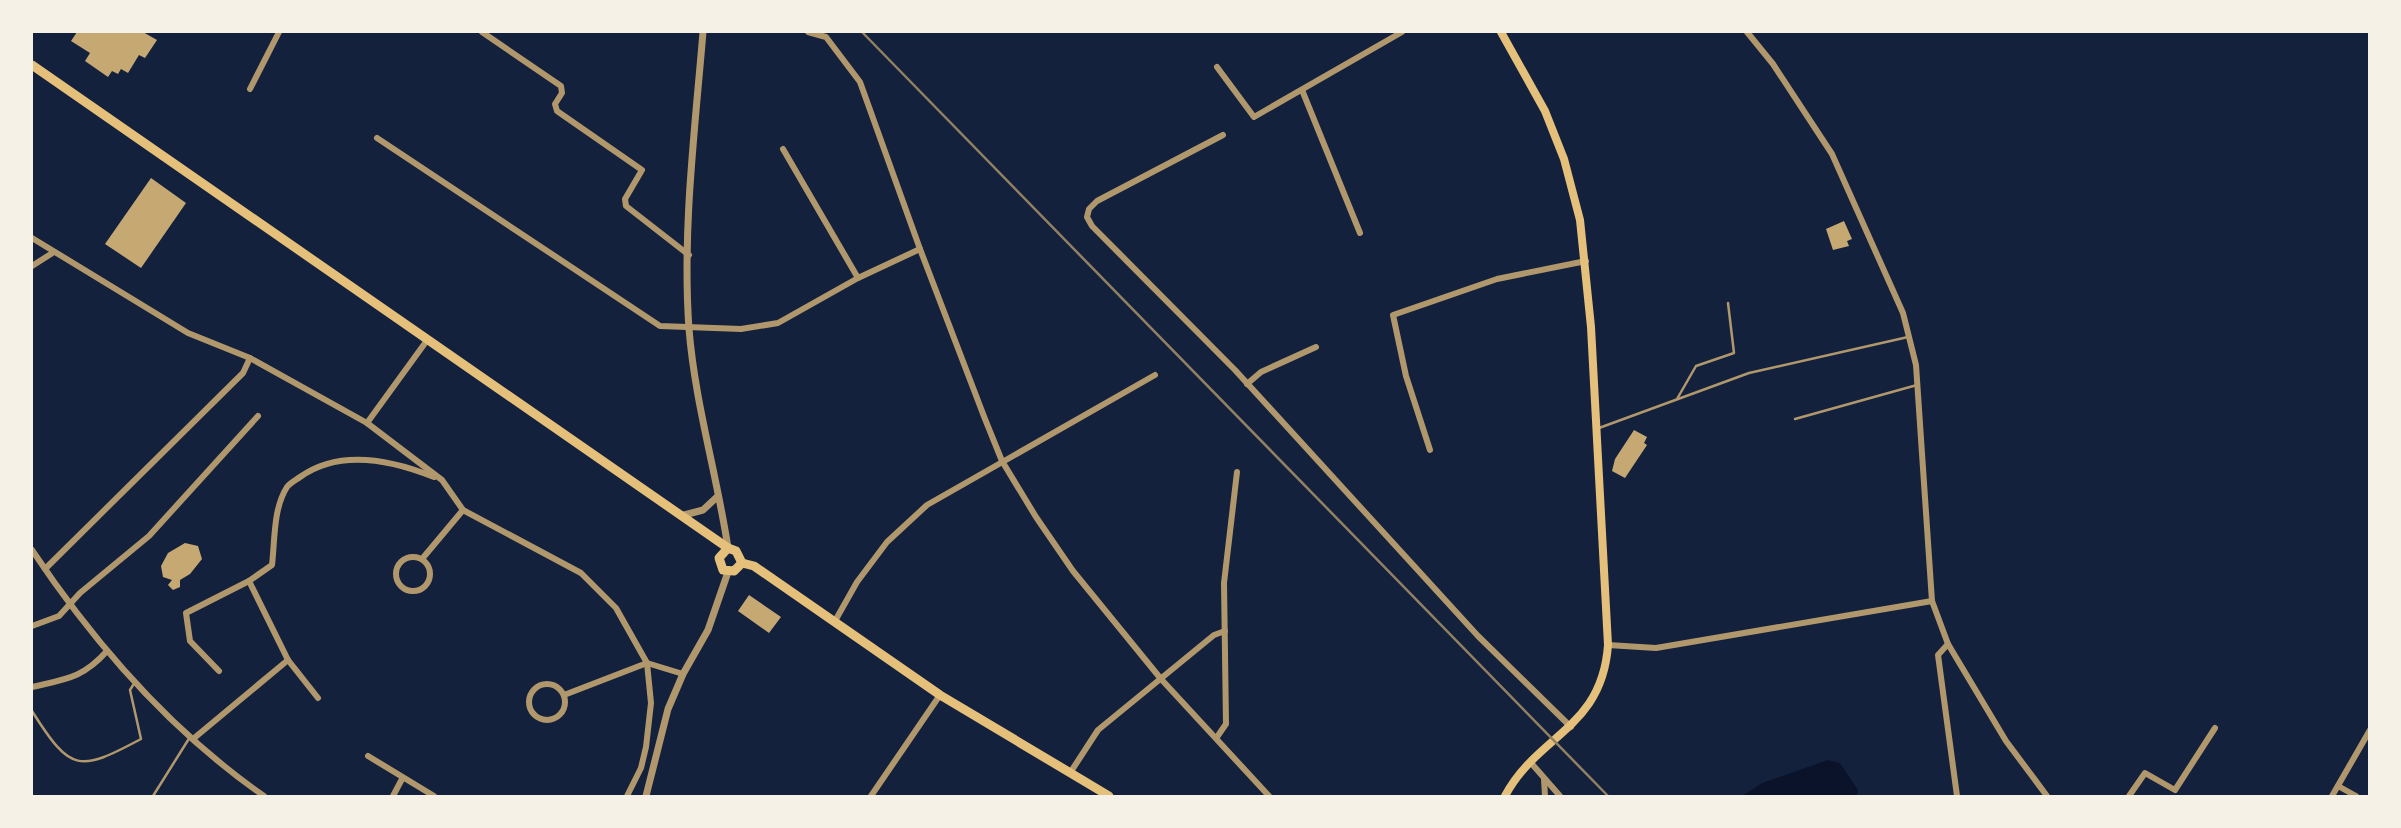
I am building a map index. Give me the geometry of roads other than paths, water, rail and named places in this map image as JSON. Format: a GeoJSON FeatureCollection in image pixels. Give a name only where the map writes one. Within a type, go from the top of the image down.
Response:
{"type":"FeatureCollection","features":[{"type":"Feature","properties":{"kind":"main road"},"geometry":{"type":"LineString","coordinates":[[1501,32],[1531,82],[1564,159],[1580,220],[1586,261],[1608,645],[1605,672],[1598,693],[1571,727],[1532,764],[1505,796]]}},
{"type":"Feature","properties":{"kind":"main road"},"geometry":{"type":"LineString","coordinates":[[32,65],[684,515],[728,548],[740,555],[741,563],[734,571],[728,572],[720,565],[719,558],[701,528]]}},
{"type":"Feature","properties":{"kind":"main road"},"geometry":{"type":"LineString","coordinates":[[719,558],[728,548]]}},
{"type":"Feature","properties":{"kind":"main road"},"geometry":{"type":"LineString","coordinates":[[741,563],[754,566],[940,695],[1109,796]]}},
{"type":"Feature","properties":{"kind":"street"},"geometry":{"type":"LineString","coordinates":[[250,89],[279,32]]}},
{"type":"Feature","properties":{"kind":"street"},"geometry":{"type":"LineString","coordinates":[[482,32],[561,86],[562,93],[555,104],[557,111],[642,170],[625,199],[625,206],[689,255]]}},
{"type":"Feature","properties":{"kind":"street"},"geometry":{"type":"LineString","coordinates":[[703,32],[689,255],[689,329],[701,411],[728,548]]}},
{"type":"Feature","properties":{"kind":"street"},"geometry":{"type":"LineString","coordinates":[[808,32],[826,37],[860,82],[919,249],[1002,461],[1073,571],[1161,679],[1269,796]]}},
{"type":"Feature","properties":{"kind":"street"},"geometry":{"type":"LineString","coordinates":[[1217,67],[1255,117],[1402,32]]}},
{"type":"Feature","properties":{"kind":"street"},"geometry":{"type":"LineString","coordinates":[[1747,32],[1781,75],[1832,154],[1903,313],[1918,385],[1932,601],[1948,644],[2006,741],[2047,796]]}},
{"type":"Feature","properties":{"kind":"street"},"geometry":{"type":"LineString","coordinates":[[1302,90],[1360,233]]}},
{"type":"Feature","properties":{"kind":"street"},"geometry":{"type":"LineString","coordinates":[[1223,135],[1097,201],[1089,209],[1087,217],[1092,226],[1247,384],[1478,636],[1571,727]]}},
{"type":"Feature","properties":{"kind":"street"},"geometry":{"type":"LineString","coordinates":[[377,138],[660,326],[689,329],[741,328],[778,323],[858,278],[919,249]]}},
{"type":"Feature","properties":{"kind":"street"},"geometry":{"type":"LineString","coordinates":[[783,149],[858,278]]}},
{"type":"Feature","properties":{"kind":"street"},"geometry":{"type":"LineString","coordinates":[[32,238],[188,333],[250,358],[367,423],[442,481],[463,510],[581,573],[616,608],[647,663],[651,703],[646,747],[641,768],[627,796]]}},
{"type":"Feature","properties":{"kind":"street"},"geometry":{"type":"LineString","coordinates":[[32,266],[54,251]]}},
{"type":"Feature","properties":{"kind":"street"},"geometry":{"type":"LineString","coordinates":[[1430,450],[1406,376],[1394,315],[1497,279],[1586,261]]}},
{"type":"Feature","properties":{"kind":"street"},"geometry":{"type":"LineString","coordinates":[[367,423],[428,339]]}},
{"type":"Feature","properties":{"kind":"street"},"geometry":{"type":"LineString","coordinates":[[1247,384],[1261,372],[1316,347]]}},
{"type":"Feature","properties":{"kind":"street"},"geometry":{"type":"LineString","coordinates":[[32,569],[43,567],[243,373],[250,358]]}},
{"type":"Feature","properties":{"kind":"street"},"geometry":{"type":"LineString","coordinates":[[835,621],[857,582],[887,542],[928,505],[1155,375]]}},
{"type":"Feature","properties":{"kind":"street"},"geometry":{"type":"LineString","coordinates":[[32,626],[59,616],[70,603],[168,518],[258,416]]}},
{"type":"Feature","properties":{"kind":"street"},"geometry":{"type":"LineString","coordinates":[[219,671],[190,640],[186,612],[248,582],[272,565],[277,514],[288,485],[311,469],[341,460],[370,460],[415,469],[442,481]]}},
{"type":"Feature","properties":{"kind":"street"},"geometry":{"type":"LineString","coordinates":[[1217,737],[1226,724],[1224,583],[1237,472]]}},
{"type":"Feature","properties":{"kind":"street"},"geometry":{"type":"LineString","coordinates":[[684,515],[703,510],[718,496]]}},
{"type":"Feature","properties":{"kind":"street"},"geometry":{"type":"LineString","coordinates":[[422,559],[463,510]]}},
{"type":"Feature","properties":{"kind":"street"},"geometry":{"type":"LineString","coordinates":[[32,550],[107,650],[136,681],[191,738],[264,796]]}},
{"type":"Feature","properties":{"kind":"street"},"geometry":{"type":"LineString","coordinates":[[411,556],[422,559],[430,572],[426,586],[413,592],[402,588],[395,575],[397,566],[411,556]]}},
{"type":"Feature","properties":{"kind":"street"},"geometry":{"type":"LineString","coordinates":[[646,796],[668,709],[683,674],[708,630],[728,572]]}},
{"type":"Feature","properties":{"kind":"street"},"geometry":{"type":"LineString","coordinates":[[248,582],[288,660],[318,698]]}},
{"type":"Feature","properties":{"kind":"street"},"geometry":{"type":"LineString","coordinates":[[1608,645],[1656,648],[1932,601]]}},
{"type":"Feature","properties":{"kind":"street"},"geometry":{"type":"LineString","coordinates":[[1070,773],[1098,730],[1214,635],[1225,631]]}},
{"type":"Feature","properties":{"kind":"street"},"geometry":{"type":"LineString","coordinates":[[1948,644],[1938,655],[1957,796]]}},
{"type":"Feature","properties":{"kind":"street"},"geometry":{"type":"LineString","coordinates":[[32,687],[76,677],[93,667],[107,650]]}},
{"type":"Feature","properties":{"kind":"street"},"geometry":{"type":"LineString","coordinates":[[191,738],[288,660]]}},
{"type":"Feature","properties":{"kind":"street"},"geometry":{"type":"LineString","coordinates":[[564,695],[647,663],[683,674]]}},
{"type":"Feature","properties":{"kind":"street"},"geometry":{"type":"LineString","coordinates":[[539,685],[557,687],[564,695],[564,709],[552,720],[540,719],[529,709],[531,692],[539,685]]}},
{"type":"Feature","properties":{"kind":"street"},"geometry":{"type":"LineString","coordinates":[[874,795],[940,695]]}},
{"type":"Feature","properties":{"kind":"street"},"geometry":{"type":"LineString","coordinates":[[2129,796],[2145,773],[2175,789],[2215,728]]}},
{"type":"Feature","properties":{"kind":"street"},"geometry":{"type":"LineString","coordinates":[[2332,796],[2370,730]]}},
{"type":"Feature","properties":{"kind":"street"},"geometry":{"type":"LineString","coordinates":[[369,756],[402,779],[434,796]]}},
{"type":"Feature","properties":{"kind":"street"},"geometry":{"type":"LineString","coordinates":[[1532,764],[1560,796]]}},
{"type":"Feature","properties":{"kind":"street"},"geometry":{"type":"LineString","coordinates":[[393,796],[402,779]]}},
{"type":"Feature","properties":{"kind":"street"},"geometry":{"type":"LineString","coordinates":[[1544,779],[1545,796]]}},
{"type":"Feature","properties":{"kind":"street"},"geometry":{"type":"LineString","coordinates":[[2338,786],[2356,796]]}},
{"type":"Feature","properties":{"kind":"lane"},"geometry":{"type":"LineString","coordinates":[[1676,400],[1678,392],[1696,366],[1734,353],[1728,303]]}},
{"type":"Feature","properties":{"kind":"lane"},"geometry":{"type":"LineString","coordinates":[[1596,429],[1749,373],[1910,337]]}},
{"type":"Feature","properties":{"kind":"lane"},"geometry":{"type":"LineString","coordinates":[[1795,419],[1918,385]]}},
{"type":"Feature","properties":{"kind":"lane"},"geometry":{"type":"LineString","coordinates":[[32,711],[58,749],[82,763],[92,763],[141,739],[130,690],[136,681]]}},
{"type":"Feature","properties":{"kind":"lane"},"geometry":{"type":"LineString","coordinates":[[153,796],[191,738]]}},
{"type":"Feature","properties":{"kind":"water"},"geometry":{"type":"Polygon","coordinates":[[[1828,760],[1840,763],[1858,790],[1857,796],[1742,796],[1762,783],[1828,760]]]}},
{"type":"Feature","properties":{"kind":"railway"},"geometry":{"type":"LineString","coordinates":[[862,32],[1608,796]]}}]}
